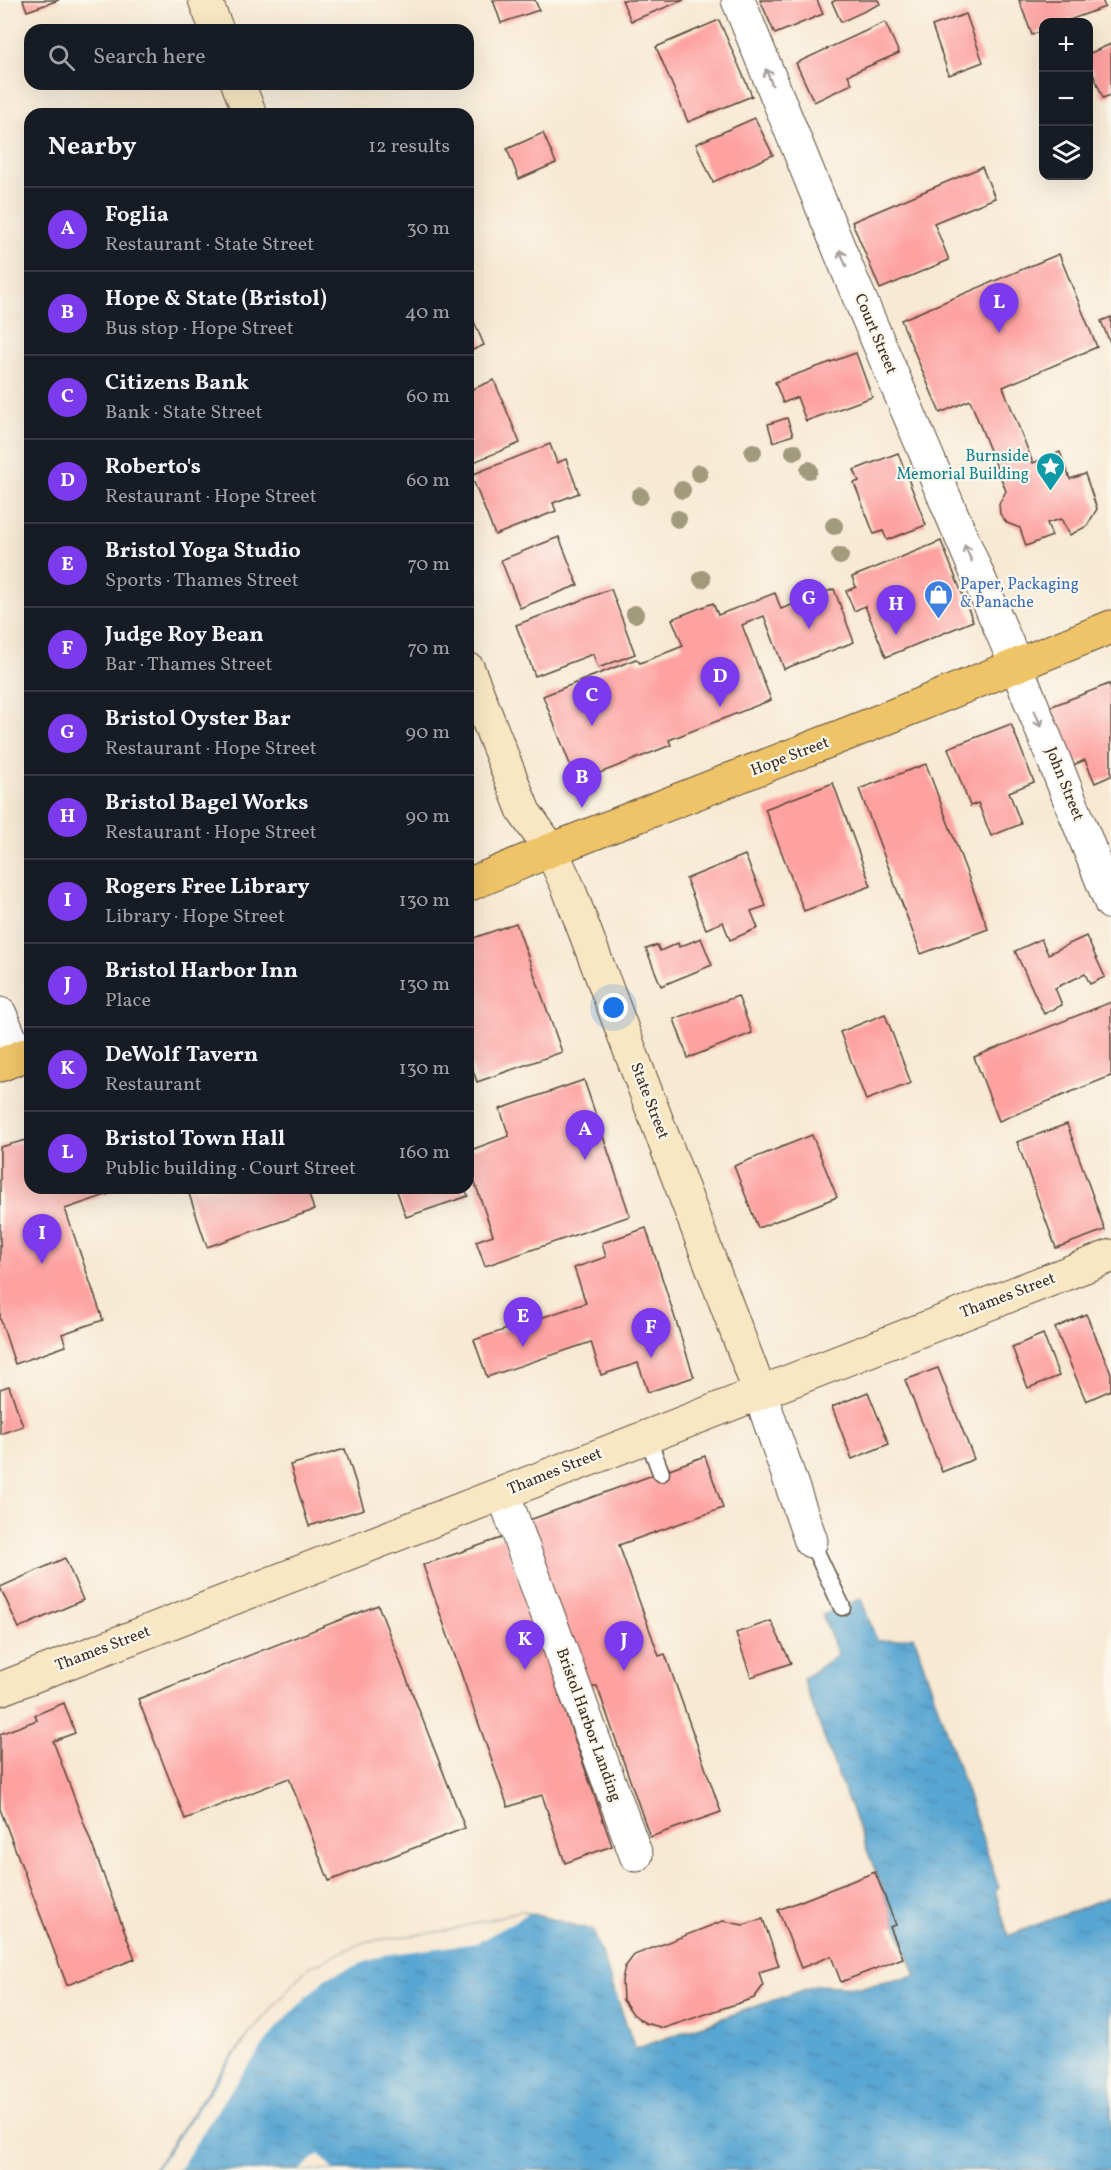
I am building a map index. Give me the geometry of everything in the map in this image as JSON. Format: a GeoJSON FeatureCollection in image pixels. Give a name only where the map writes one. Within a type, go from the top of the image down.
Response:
{"type":"FeatureCollection","features":[{"type":"Feature","properties":{"kind":"main road","name":"Hope Street"},"geometry":{"type":"LineString","coordinates":[[474,882],[550,850],[867,726],[1111,627]]}},
{"type":"Feature","properties":{"kind":"street"},"geometry":{"type":"LineString","coordinates":[[205,0],[215,24]]}},
{"type":"Feature","properties":{"kind":"street","name":"Court Street"},"geometry":{"type":"LineString","coordinates":[[738,0],[851,278],[1016,665]]}},
{"type":"Feature","properties":{"kind":"street"},"geometry":{"type":"LineString","coordinates":[[240,90],[248,108]]}},
{"type":"Feature","properties":{"kind":"street","name":"John Street"},"geometry":{"type":"LineString","coordinates":[[1016,665],[1111,903]]}},
{"type":"Feature","properties":{"kind":"street","name":"State Street"},"geometry":{"type":"LineString","coordinates":[[474,684],[524,812],[550,850],[568,886],[760,1393],[812,1541]]}},
{"type":"Feature","properties":{"kind":"street"},"geometry":{"type":"LineString","coordinates":[[0,1014],[16,1058]]}},
{"type":"Feature","properties":{"kind":"street","name":"Thames Street"},"geometry":{"type":"LineString","coordinates":[[0,1689],[1111,1256]]}},
{"type":"Feature","properties":{"kind":"street","name":"Bristol Harbor Landing"},"geometry":{"type":"LineString","coordinates":[[503,1493],[636,1855]]}},
{"type":"Feature","properties":{"kind":"lane"},"geometry":{"type":"LineString","coordinates":[[647,1436],[661,1473]]}},
{"type":"Feature","properties":{"kind":"lane"},"geometry":{"type":"LineString","coordinates":[[812,1541],[842,1607]]}},
{"type":"Feature","properties":{"kind":"water"},"geometry":{"type":"Polygon","coordinates":[[[861,1599],[877,1641],[914,1636],[999,1888],[995,1890],[1008,1936],[1111,1896],[1111,2170],[154,2170],[216,2078],[252,2031],[308,1968],[365,1942],[448,1931],[521,1911],[593,1930],[635,2049],[817,1985],[861,1987],[916,1976],[803,1679],[838,1654],[822,1615],[861,1599]]]}},
{"type":"Feature","properties":{"kind":"pier"},"geometry":{"type":"Polygon","coordinates":[[[521,1911],[529,1913],[477,1943],[384,1955],[327,1977],[277,2027],[225,2098],[179,2170],[156,2170],[252,2031],[308,1968],[365,1942],[448,1931],[521,1911]]]}},
{"type":"Feature","properties":{"kind":"pier"},"geometry":{"type":"Polygon","coordinates":[[[319,2154],[334,2170],[300,2170],[319,2154]]]}},
{"type":"Feature","properties":{"kind":"building"},"geometry":{"type":"Polygon","coordinates":[[[23,0],[59,0],[27,11],[23,0]]]}},
{"type":"Feature","properties":{"kind":"building"},"geometry":{"type":"Polygon","coordinates":[[[493,0],[535,0],[539,10],[501,23],[493,0]]]}},
{"type":"Feature","properties":{"kind":"building"},"geometry":{"type":"Polygon","coordinates":[[[622,0],[684,0],[631,21],[622,0]]]}},
{"type":"Feature","properties":{"kind":"building"},"geometry":{"type":"Polygon","coordinates":[[[760,0],[817,0],[823,14],[775,34],[760,0]]]}},
{"type":"Feature","properties":{"kind":"building"},"geometry":{"type":"Polygon","coordinates":[[[836,0],[878,0],[880,4],[841,22],[832,2],[836,0]]]}},
{"type":"Feature","properties":{"kind":"building"},"geometry":{"type":"Polygon","coordinates":[[[1019,0],[1102,0],[1105,7],[1075,18],[1039,18],[1039,32],[1032,35],[1019,0]]]}},
{"type":"Feature","properties":{"kind":"building"},"geometry":{"type":"Polygon","coordinates":[[[966,14],[983,62],[949,75],[932,26],[966,14]]]}},
{"type":"Feature","properties":{"kind":"building"},"geometry":{"type":"Polygon","coordinates":[[[719,20],[752,96],[688,122],[656,47],[719,20]]]}},
{"type":"Feature","properties":{"kind":"building"},"geometry":{"type":"Polygon","coordinates":[[[885,22],[899,53],[848,75],[852,84],[814,102],[796,63],[885,22]]]}},
{"type":"Feature","properties":{"kind":"building"},"geometry":{"type":"Polygon","coordinates":[[[1111,44],[1111,95],[1103,98],[1093,73],[1093,52],[1111,44]]]}},
{"type":"Feature","properties":{"kind":"building"},"geometry":{"type":"Polygon","coordinates":[[[755,118],[773,155],[713,182],[696,144],[755,118]]]}},
{"type":"Feature","properties":{"kind":"building"},"geometry":{"type":"Polygon","coordinates":[[[543,133],[556,163],[519,179],[507,149],[543,133]]]}},
{"type":"Feature","properties":{"kind":"building"},"geometry":{"type":"Polygon","coordinates":[[[982,167],[995,198],[934,223],[949,260],[880,289],[852,222],[982,167]]]}},
{"type":"Feature","properties":{"kind":"building"},"geometry":{"type":"Polygon","coordinates":[[[1059,254],[1097,347],[1003,387],[1033,463],[1060,452],[1070,479],[1085,474],[1097,509],[1087,526],[1070,535],[1061,519],[1047,523],[1052,536],[1026,546],[1020,528],[1007,523],[1000,514],[999,504],[1006,491],[970,400],[940,413],[901,320],[1059,254]]]}},
{"type":"Feature","properties":{"kind":"building"},"geometry":{"type":"Polygon","coordinates":[[[1111,317],[1111,345],[1101,321],[1111,317]]]}},
{"type":"Feature","properties":{"kind":"building"},"geometry":{"type":"Polygon","coordinates":[[[474,321],[484,345],[474,349],[474,321]]]}},
{"type":"Feature","properties":{"kind":"building"},"geometry":{"type":"Polygon","coordinates":[[[856,353],[872,397],[806,421],[797,397],[783,403],[775,382],[856,353]]]}},
{"type":"Feature","properties":{"kind":"building"},"geometry":{"type":"Polygon","coordinates":[[[494,380],[520,443],[474,462],[474,388],[494,380]]]}},
{"type":"Feature","properties":{"kind":"building"},"geometry":{"type":"Polygon","coordinates":[[[787,418],[793,435],[773,442],[768,424],[787,418]]]}},
{"type":"Feature","properties":{"kind":"building"},"geometry":{"type":"Polygon","coordinates":[[[550,444],[557,463],[566,459],[579,493],[553,503],[556,511],[495,535],[474,482],[474,474],[550,444]]]}},
{"type":"Feature","properties":{"kind":"building"},"geometry":{"type":"Polygon","coordinates":[[[898,453],[926,525],[887,540],[883,531],[874,534],[854,483],[859,481],[854,470],[898,453]]]}},
{"type":"Feature","properties":{"kind":"building"},"geometry":{"type":"Polygon","coordinates":[[[559,537],[578,585],[520,608],[501,560],[559,537]]]}},
{"type":"Feature","properties":{"kind":"building"},"geometry":{"type":"Polygon","coordinates":[[[941,541],[973,621],[886,657],[865,606],[854,611],[846,591],[856,587],[852,577],[941,541]]]}},
{"type":"Feature","properties":{"kind":"building"},"geometry":{"type":"Polygon","coordinates":[[[611,589],[635,654],[598,668],[593,654],[535,676],[516,625],[611,589]]]}},
{"type":"Feature","properties":{"kind":"building"},"geometry":{"type":"Polygon","coordinates":[[[834,589],[854,642],[784,669],[764,616],[742,625],[771,700],[669,740],[671,745],[577,782],[543,696],[636,659],[640,663],[683,646],[672,619],[713,603],[718,615],[775,593],[781,609],[834,589]]]}},
{"type":"Feature","properties":{"kind":"building"},"geometry":{"type":"Polygon","coordinates":[[[1109,684],[1111,689],[1111,776],[1095,783],[1085,760],[1071,766],[1047,708],[1109,684]]]}},
{"type":"Feature","properties":{"kind":"building"},"geometry":{"type":"Polygon","coordinates":[[[1011,724],[1034,782],[1009,792],[1021,824],[991,836],[978,803],[970,806],[948,748],[1011,724]]]}},
{"type":"Feature","properties":{"kind":"building"},"geometry":{"type":"Polygon","coordinates":[[[926,764],[988,929],[921,954],[859,789],[926,764]]]}},
{"type":"Feature","properties":{"kind":"building"},"geometry":{"type":"Polygon","coordinates":[[[833,783],[871,886],[804,911],[765,809],[833,783]]]}},
{"type":"Feature","properties":{"kind":"building"},"geometry":{"type":"Polygon","coordinates":[[[745,855],[766,906],[751,911],[758,928],[730,940],[723,922],[706,929],[686,879],[745,855]]]}},
{"type":"Feature","properties":{"kind":"building"},"geometry":{"type":"Polygon","coordinates":[[[516,923],[562,1052],[477,1082],[474,1073],[474,938],[516,923]]]}},
{"type":"Feature","properties":{"kind":"building"},"geometry":{"type":"Polygon","coordinates":[[[1086,936],[1105,977],[1090,984],[1085,974],[1055,988],[1062,1005],[1044,1014],[1015,951],[1041,939],[1048,954],[1086,936]]]}},
{"type":"Feature","properties":{"kind":"building"},"geometry":{"type":"Polygon","coordinates":[[[701,938],[712,965],[661,986],[646,949],[657,945],[660,951],[678,943],[679,947],[701,938]]]}},
{"type":"Feature","properties":{"kind":"building"},"geometry":{"type":"Polygon","coordinates":[[[738,996],[752,1033],[688,1058],[674,1019],[738,996]]]}},
{"type":"Feature","properties":{"kind":"building"},"geometry":{"type":"Polygon","coordinates":[[[1111,1002],[1111,1076],[999,1121],[974,1057],[1111,1002]]]}},
{"type":"Feature","properties":{"kind":"building"},"geometry":{"type":"Polygon","coordinates":[[[885,1014],[911,1083],[866,1100],[840,1032],[885,1014]]]}},
{"type":"Feature","properties":{"kind":"building"},"geometry":{"type":"Polygon","coordinates":[[[584,1080],[630,1216],[485,1266],[476,1241],[493,1235],[474,1180],[474,1149],[509,1136],[500,1109],[584,1080]]]}},
{"type":"Feature","properties":{"kind":"building"},"geometry":{"type":"Polygon","coordinates":[[[1067,1124],[1105,1230],[1056,1248],[1017,1142],[1067,1124]]]}},
{"type":"Feature","properties":{"kind":"building"},"geometry":{"type":"Polygon","coordinates":[[[812,1135],[837,1197],[758,1228],[734,1166],[812,1135]]]}},
{"type":"Feature","properties":{"kind":"building"},"geometry":{"type":"Polygon","coordinates":[[[24,1141],[24,1194],[109,1194],[65,1209],[103,1320],[62,1334],[66,1346],[15,1364],[0,1318],[0,1147],[24,1141]]]}},
{"type":"Feature","properties":{"kind":"building"},"geometry":{"type":"Polygon","coordinates":[[[189,1194],[309,1194],[314,1210],[207,1247],[189,1194]]]}},
{"type":"Feature","properties":{"kind":"building"},"geometry":{"type":"Polygon","coordinates":[[[398,1194],[467,1194],[468,1196],[406,1217],[398,1194]]]}},
{"type":"Feature","properties":{"kind":"building"},"geometry":{"type":"Polygon","coordinates":[[[646,1228],[694,1377],[648,1392],[638,1363],[601,1375],[591,1342],[487,1377],[474,1340],[586,1303],[574,1268],[606,1257],[602,1243],[646,1228]]]}},
{"type":"Feature","properties":{"kind":"building"},"geometry":{"type":"Polygon","coordinates":[[[1086,1314],[1111,1373],[1111,1390],[1086,1401],[1055,1328],[1086,1314]]]}},
{"type":"Feature","properties":{"kind":"building"},"geometry":{"type":"Polygon","coordinates":[[[1043,1334],[1059,1376],[1028,1388],[1012,1347],[1043,1334]]]}},
{"type":"Feature","properties":{"kind":"building"},"geometry":{"type":"Polygon","coordinates":[[[938,1368],[974,1459],[942,1472],[905,1380],[938,1368]]]}},
{"type":"Feature","properties":{"kind":"building"},"geometry":{"type":"Polygon","coordinates":[[[9,1386],[23,1426],[0,1434],[0,1389],[9,1386]]]}},
{"type":"Feature","properties":{"kind":"building"},"geometry":{"type":"Polygon","coordinates":[[[868,1392],[889,1444],[852,1459],[832,1407],[868,1392]]]}},
{"type":"Feature","properties":{"kind":"building"},"geometry":{"type":"Polygon","coordinates":[[[345,1449],[364,1509],[309,1526],[290,1465],[345,1449]]]}},
{"type":"Feature","properties":{"kind":"building"},"geometry":{"type":"Polygon","coordinates":[[[705,1456],[723,1508],[619,1545],[659,1656],[665,1654],[721,1812],[650,1837],[597,1686],[584,1690],[524,1522],[705,1456]]]}},
{"type":"Feature","properties":{"kind":"building"},"geometry":{"type":"Polygon","coordinates":[[[504,1537],[612,1846],[565,1863],[542,1795],[508,1807],[423,1565],[504,1537]]]}},
{"type":"Feature","properties":{"kind":"building"},"geometry":{"type":"Polygon","coordinates":[[[65,1558],[83,1600],[19,1628],[0,1587],[65,1558]]]}},
{"type":"Feature","properties":{"kind":"building"},"geometry":{"type":"Polygon","coordinates":[[[378,1605],[465,1828],[329,1881],[289,1778],[185,1819],[138,1699],[378,1605]]]}},
{"type":"Feature","properties":{"kind":"building"},"geometry":{"type":"Polygon","coordinates":[[[771,1621],[791,1663],[751,1677],[736,1633],[771,1621]]]}},
{"type":"Feature","properties":{"kind":"building"},"geometry":{"type":"Polygon","coordinates":[[[64,1703],[75,1733],[53,1741],[135,1959],[67,1985],[0,1809],[0,1734],[37,1720],[35,1715],[64,1703]]]}},
{"type":"Feature","properties":{"kind":"building"},"geometry":{"type":"Polygon","coordinates":[[[875,1872],[896,1925],[890,1927],[903,1958],[841,1982],[831,1956],[801,1968],[778,1910],[875,1872]]]}},
{"type":"Feature","properties":{"kind":"building"},"geometry":{"type":"Polygon","coordinates":[[[763,1919],[779,1966],[759,1972],[763,1986],[754,1998],[664,2028],[645,2023],[633,2014],[623,2000],[622,1980],[625,1967],[634,1955],[723,1921],[743,1925],[763,1919]]]}},
{"type":"Feature","properties":{"kind":"place","name":"Bristol Town Hall"},"geometry":{"type":"Point","coordinates":[999,333]}},
{"type":"Feature","properties":{"kind":"place","name":"Burnside Memorial Building"},"geometry":{"type":"Point","coordinates":[1050,492]}},
{"type":"Feature","properties":{"kind":"place","name":"Paper, Packaging & Panache"},"geometry":{"type":"Point","coordinates":[939,620]}},
{"type":"Feature","properties":{"kind":"place","name":"Bristol Oyster Bar"},"geometry":{"type":"Point","coordinates":[809,629]}},
{"type":"Feature","properties":{"kind":"place","name":"Bristol Bagel Works"},"geometry":{"type":"Point","coordinates":[896,635]}},
{"type":"Feature","properties":{"kind":"place","name":"Roberto's"},"geometry":{"type":"Point","coordinates":[720,707]}},
{"type":"Feature","properties":{"kind":"place","name":"Citizens Bank"},"geometry":{"type":"Point","coordinates":[592,726]}},
{"type":"Feature","properties":{"kind":"place","name":"Hope & State (Bristol)"},"geometry":{"type":"Point","coordinates":[582,808]}},
{"type":"Feature","properties":{"kind":"place","name":"Foglia"},"geometry":{"type":"Point","coordinates":[585,1160]}},
{"type":"Feature","properties":{"kind":"place","name":"Rogers Free Library"},"geometry":{"type":"Point","coordinates":[42,1264]}},
{"type":"Feature","properties":{"kind":"place","name":"Bristol Yoga Studio"},"geometry":{"type":"Point","coordinates":[523,1347]}},
{"type":"Feature","properties":{"kind":"place","name":"Judge Roy Bean"},"geometry":{"type":"Point","coordinates":[651,1358]}},
{"type":"Feature","properties":{"kind":"place","name":"DeWolf Tavern"},"geometry":{"type":"Point","coordinates":[525,1670]}},
{"type":"Feature","properties":{"kind":"place","name":"Bristol Harbor Inn"},"geometry":{"type":"Point","coordinates":[624,1671]}}]}
